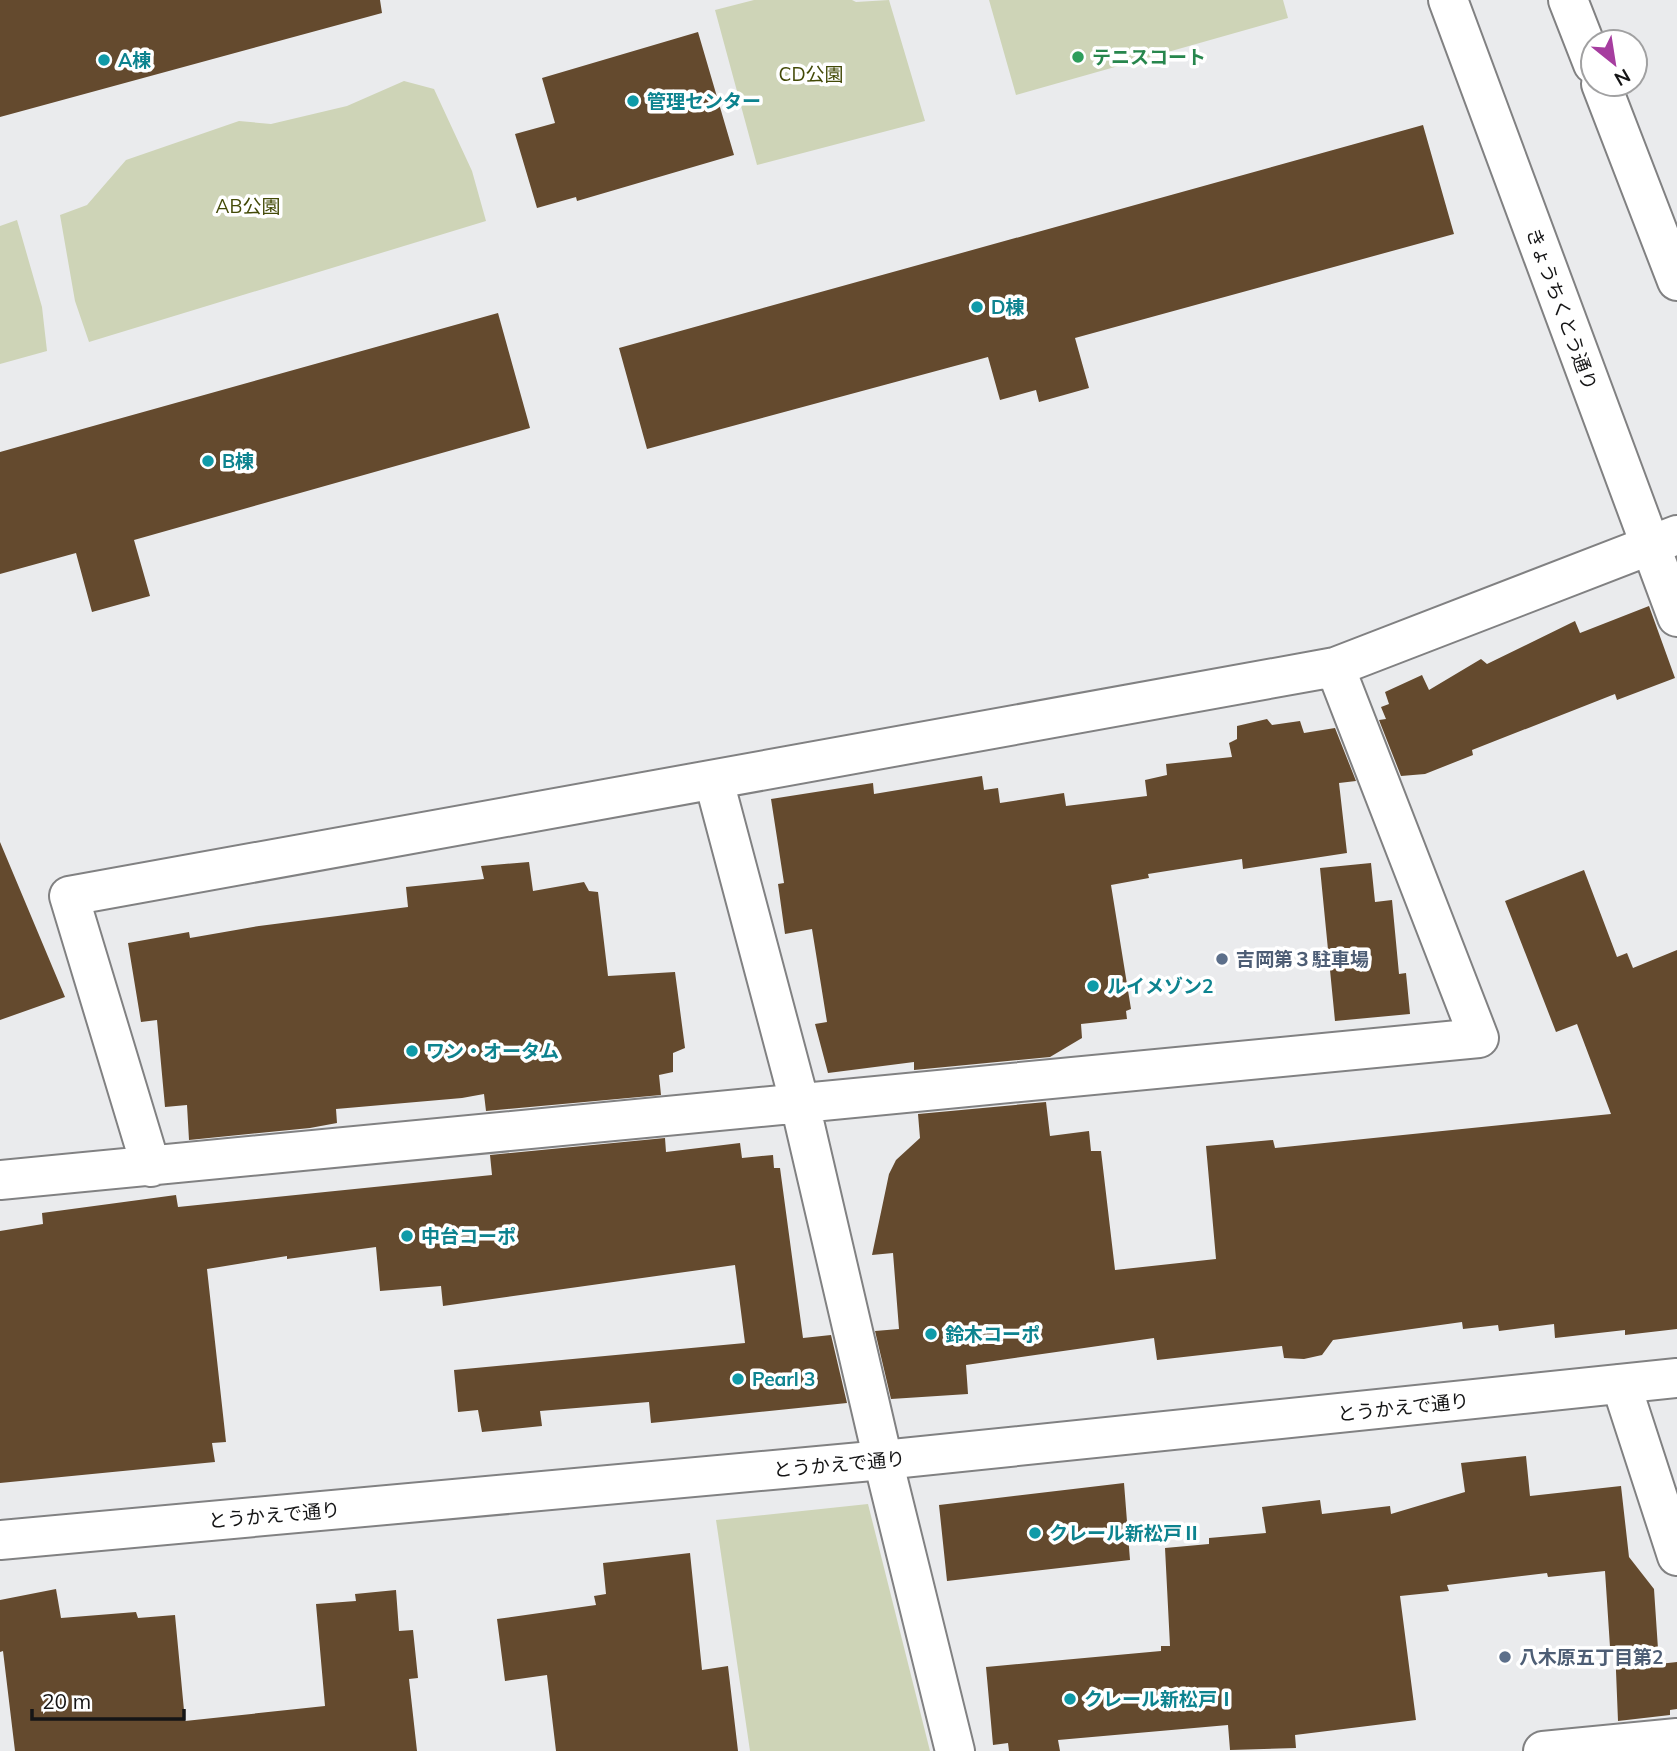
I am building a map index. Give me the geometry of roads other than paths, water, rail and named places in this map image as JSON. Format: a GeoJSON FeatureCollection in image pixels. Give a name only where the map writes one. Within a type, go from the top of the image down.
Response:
{"type":"FeatureCollection","features":[{"type":"Feature","properties":{"kind":"street","name":"きょうちくとう通り"},"geometry":{"type":"LineString","coordinates":[[1448,0],[1663,540],[1677,617]]}},
{"type":"Feature","properties":{"kind":"street"},"geometry":{"type":"LineString","coordinates":[[1568,0],[1579,28]]}},
{"type":"Feature","properties":{"kind":"street"},"geometry":{"type":"LineString","coordinates":[[1606,98],[1677,281]]}},
{"type":"Feature","properties":{"kind":"street"},"geometry":{"type":"LineString","coordinates":[[151,1167],[69,896],[1335,667],[1663,540]]}},
{"type":"Feature","properties":{"kind":"street"},"geometry":{"type":"LineString","coordinates":[[0,1180],[1479,1038],[1335,667]]}},
{"type":"Feature","properties":{"kind":"street"},"geometry":{"type":"LineString","coordinates":[[714,781],[800,1104],[883,1460],[955,1751]]}},
{"type":"Feature","properties":{"kind":"street","name":"とうかえで通り"},"geometry":{"type":"LineString","coordinates":[[0,1540],[883,1460],[1677,1378]]}},
{"type":"Feature","properties":{"kind":"street"},"geometry":{"type":"LineString","coordinates":[[1621,1384],[1677,1556]]}},
{"type":"Feature","properties":{"kind":"street"},"geometry":{"type":"LineString","coordinates":[[1543,1751],[1677,1738]]}},
{"type":"Feature","properties":{"kind":"place","name":"テニスコート"},"geometry":{"type":"Point","coordinates":[1078,57]}},
{"type":"Feature","properties":{"kind":"place","name":"A棟"},"geometry":{"type":"Point","coordinates":[104,60]}},
{"type":"Feature","properties":{"kind":"place","name":"管理センター"},"geometry":{"type":"Point","coordinates":[633,101]}},
{"type":"Feature","properties":{"kind":"place","name":"D棟"},"geometry":{"type":"Point","coordinates":[977,307]}},
{"type":"Feature","properties":{"kind":"place","name":"B棟"},"geometry":{"type":"Point","coordinates":[208,461]}},
{"type":"Feature","properties":{"kind":"place","name":"吉岡第３駐車場"},"geometry":{"type":"Point","coordinates":[1222,959]}},
{"type":"Feature","properties":{"kind":"place","name":"ルイメゾン2"},"geometry":{"type":"Point","coordinates":[1093,986]}},
{"type":"Feature","properties":{"kind":"place","name":"ワン・オータム"},"geometry":{"type":"Point","coordinates":[412,1051]}},
{"type":"Feature","properties":{"kind":"place","name":"中台コーポ"},"geometry":{"type":"Point","coordinates":[407,1236]}},
{"type":"Feature","properties":{"kind":"place","name":"鈴木コーポ"},"geometry":{"type":"Point","coordinates":[931,1334]}},
{"type":"Feature","properties":{"kind":"place","name":"Pearl 3"},"geometry":{"type":"Point","coordinates":[738,1379]}},
{"type":"Feature","properties":{"kind":"place","name":"クレール新松戸Ⅱ"},"geometry":{"type":"Point","coordinates":[1035,1533]}},
{"type":"Feature","properties":{"kind":"place","name":"八木原五丁目第2"},"geometry":{"type":"Point","coordinates":[1505,1657]}},
{"type":"Feature","properties":{"kind":"place","name":"クレール新松戸Ⅰ"},"geometry":{"type":"Point","coordinates":[1070,1699]}},
{"type":"Feature","properties":{"kind":"park label","name":"CD公園"},"geometry":{"type":"Point","coordinates":[811,74]}},
{"type":"Feature","properties":{"kind":"park label","name":"AB公園"},"geometry":{"type":"Point","coordinates":[248,206]}}]}
